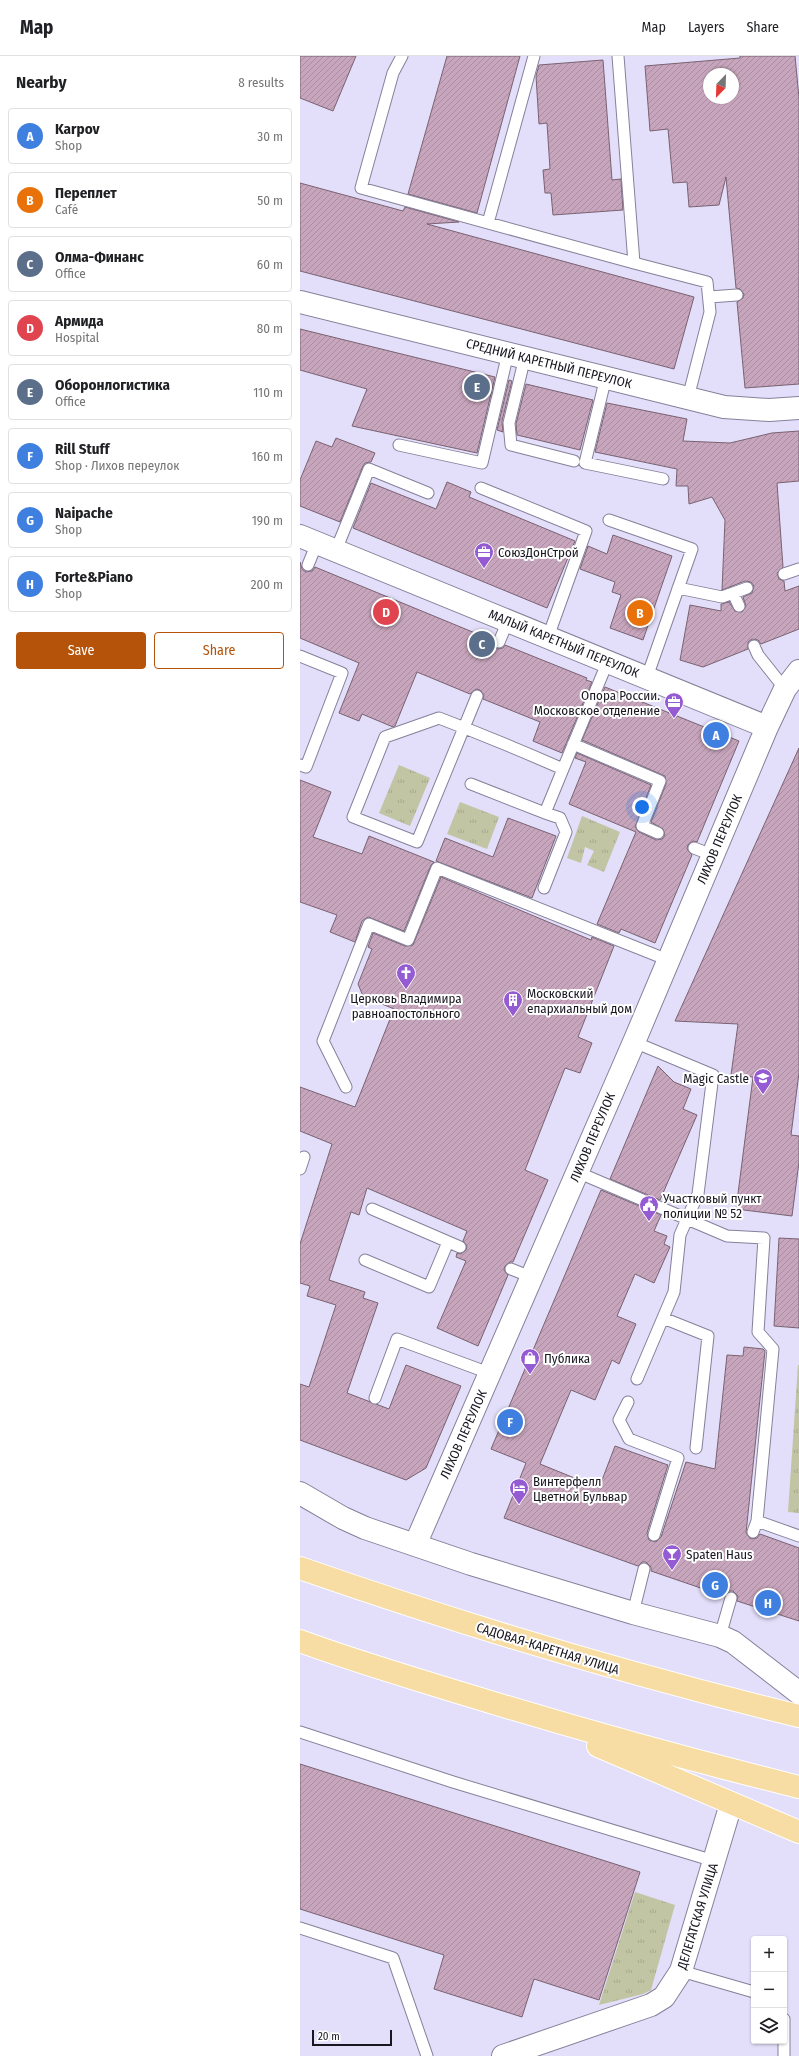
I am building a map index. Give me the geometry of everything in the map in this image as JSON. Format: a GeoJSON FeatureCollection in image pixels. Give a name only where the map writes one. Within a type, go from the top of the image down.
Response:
{"type":"FeatureCollection","features":[{"type":"Feature","properties":{"kind":"main road","name":"САДОВАЯ-КАРЕТНАЯ УЛИЦА"},"geometry":{"type":"LineString","coordinates":[[300,1568],[401,1603],[549,1650],[799,1716]]}},
{"type":"Feature","properties":{"kind":"main road"},"geometry":{"type":"LineString","coordinates":[[300,1641],[336,1654],[519,1710],[690,1760],[799,1788]]}},
{"type":"Feature","properties":{"kind":"main road"},"geometry":{"type":"LineString","coordinates":[[519,1710],[731,1804],[799,1832]]}},
{"type":"Feature","properties":{"kind":"street","name":"СРЕДНИЙ КАРЕТНЫЙ ПЕРЕУЛОК"},"geometry":{"type":"LineString","coordinates":[[300,302],[724,407],[769,410],[799,408]]}},
{"type":"Feature","properties":{"kind":"street","name":"МАЛЫЙ КАРЕТНЫЙ ПЕРЕУЛОК"},"geometry":{"type":"LineString","coordinates":[[318,543],[767,727]]}},
{"type":"Feature","properties":{"kind":"street"},"geometry":{"type":"LineString","coordinates":[[767,727],[785,689],[799,671]]}},
{"type":"Feature","properties":{"kind":"street","name":"ЛИХОВ ПЕРЕУЛОК"},"geometry":{"type":"LineString","coordinates":[[415,1545],[634,1042],[668,960],[703,852],[767,727]]}},
{"type":"Feature","properties":{"kind":"street"},"geometry":{"type":"LineString","coordinates":[[300,1494],[343,1518],[471,1564],[633,1613],[720,1636],[733,1642],[799,1693]]}},
{"type":"Feature","properties":{"kind":"street","name":"ДЕЛЕГАТСКАЯ УЛИЦА"},"geometry":{"type":"LineString","coordinates":[[503,2056],[650,2006],[664,1997],[681,1971],[731,1804]]}},
{"type":"Feature","properties":{"kind":"lane"},"geometry":{"type":"LineString","coordinates":[[402,56],[393,73],[361,188],[708,282],[710,312],[688,398]]}},
{"type":"Feature","properties":{"kind":"lane"},"geometry":{"type":"LineString","coordinates":[[488,223],[534,56]]}},
{"type":"Feature","properties":{"kind":"lane"},"geometry":{"type":"LineString","coordinates":[[618,56],[634,263]]}},
{"type":"Feature","properties":{"kind":"lane"},"geometry":{"type":"LineString","coordinates":[[709,297],[737,295]]}},
{"type":"Feature","properties":{"kind":"lane"},"geometry":{"type":"LineString","coordinates":[[400,445],[482,463],[516,355]]}},
{"type":"Feature","properties":{"kind":"lane"},"geometry":{"type":"LineString","coordinates":[[516,355],[509,423],[511,445],[574,461]]}},
{"type":"Feature","properties":{"kind":"lane"},"geometry":{"type":"LineString","coordinates":[[606,377],[585,463],[663,479]]}},
{"type":"Feature","properties":{"kind":"lane"},"geometry":{"type":"LineString","coordinates":[[308,565],[318,543],[370,469],[428,493]]}},
{"type":"Feature","properties":{"kind":"lane"},"geometry":{"type":"LineString","coordinates":[[481,488],[586,531],[548,637]]}},
{"type":"Feature","properties":{"kind":"lane"},"geometry":{"type":"LineString","coordinates":[[609,520],[692,549],[647,677]]}},
{"type":"Feature","properties":{"kind":"lane"},"geometry":{"type":"LineString","coordinates":[[784,574],[799,569]]}},
{"type":"Feature","properties":{"kind":"lane"},"geometry":{"type":"LineString","coordinates":[[678,588],[722,597],[747,588]]}},
{"type":"Feature","properties":{"kind":"lane"},"geometry":{"type":"LineString","coordinates":[[733,593],[739,606]]}},
{"type":"Feature","properties":{"kind":"lane"},"geometry":{"type":"LineString","coordinates":[[499,642],[508,620]]}},
{"type":"Feature","properties":{"kind":"lane"},"geometry":{"type":"LineString","coordinates":[[754,646],[758,655],[785,689]]}},
{"type":"Feature","properties":{"kind":"lane"},"geometry":{"type":"LineString","coordinates":[[300,656],[342,673],[306,767],[300,765]]}},
{"type":"Feature","properties":{"kind":"lane"},"geometry":{"type":"LineString","coordinates":[[545,813],[608,661]]}},
{"type":"Feature","properties":{"kind":"lane"},"geometry":{"type":"LineString","coordinates":[[477,696],[464,728],[417,842],[353,817],[385,738],[439,718],[464,728],[563,769]]}},
{"type":"Feature","properties":{"kind":"lane"},"geometry":{"type":"LineString","coordinates":[[573,744],[660,781],[642,826],[658,833]]}},
{"type":"Feature","properties":{"kind":"lane"},"geometry":{"type":"LineString","coordinates":[[471,784],[560,818],[566,832],[544,888]]}},
{"type":"Feature","properties":{"kind":"lane"},"geometry":{"type":"LineString","coordinates":[[346,1087],[323,1041],[369,924],[408,940],[437,868],[668,960]]}},
{"type":"Feature","properties":{"kind":"lane"},"geometry":{"type":"LineString","coordinates":[[634,1042],[713,1076],[698,1194],[680,1235],[674,1292],[637,1379]]}},
{"type":"Feature","properties":{"kind":"lane"},"geometry":{"type":"LineString","coordinates":[[300,1169],[304,1157]]}},
{"type":"Feature","properties":{"kind":"lane"},"geometry":{"type":"LineString","coordinates":[[577,1172],[727,1236],[764,1238],[758,1332],[774,1349],[755,1526],[799,1536]]}},
{"type":"Feature","properties":{"kind":"lane"},"geometry":{"type":"LineString","coordinates":[[372,1209],[460,1247]]}},
{"type":"Feature","properties":{"kind":"lane"},"geometry":{"type":"LineString","coordinates":[[366,1260],[429,1287],[448,1242]]}},
{"type":"Feature","properties":{"kind":"lane"},"geometry":{"type":"LineString","coordinates":[[510,1269],[531,1277]]}},
{"type":"Feature","properties":{"kind":"lane"},"geometry":{"type":"LineString","coordinates":[[663,1318],[708,1336],[696,1448]]}},
{"type":"Feature","properties":{"kind":"lane"},"geometry":{"type":"LineString","coordinates":[[375,1398],[397,1339],[489,1373]]}},
{"type":"Feature","properties":{"kind":"lane"},"geometry":{"type":"LineString","coordinates":[[628,1402],[620,1420],[629,1439],[678,1458],[654,1535]]}},
{"type":"Feature","properties":{"kind":"lane"},"geometry":{"type":"LineString","coordinates":[[633,1613],[644,1569]]}},
{"type":"Feature","properties":{"kind":"lane"},"geometry":{"type":"LineString","coordinates":[[720,1636],[731,1598]]}},
{"type":"Feature","properties":{"kind":"lane"},"geometry":{"type":"LineString","coordinates":[[300,1732],[453,1782],[714,1860]]}},
{"type":"Feature","properties":{"kind":"lane"},"geometry":{"type":"LineString","coordinates":[[300,1928],[393,1958],[427,2056]]}},
{"type":"Feature","properties":{"kind":"lane"},"geometry":{"type":"LineString","coordinates":[[681,1971],[751,1991]]}},
{"type":"Feature","properties":{"kind":"lane"},"geometry":{"type":"LineString","coordinates":[[784,2044],[784,2056]]}},
{"type":"Feature","properties":{"kind":"green space"},"geometry":{"type":"Polygon","coordinates":[[[399,765],[430,778],[410,826],[379,813],[399,765]]]}},
{"type":"Feature","properties":{"kind":"green space"},"geometry":{"type":"Polygon","coordinates":[[[460,802],[499,817],[487,849],[447,834],[460,802]]]}},
{"type":"Feature","properties":{"kind":"green space"},"geometry":{"type":"Polygon","coordinates":[[[582,816],[620,832],[604,872],[587,865],[594,851],[585,847],[581,863],[567,858],[582,816]]]}},
{"type":"Feature","properties":{"kind":"green space"},"geometry":{"type":"Polygon","coordinates":[[[799,1365],[799,1513],[788,1512],[799,1365]]]}},
{"type":"Feature","properties":{"kind":"green space"},"geometry":{"type":"Polygon","coordinates":[[[635,1892],[675,1905],[651,1990],[643,1994],[599,2005],[635,1892]]]}},
{"type":"Feature","properties":{"kind":"building"},"geometry":{"type":"Polygon","coordinates":[[[300,56],[356,56],[333,111],[300,98],[300,56]]]}},
{"type":"Feature","properties":{"kind":"building"},"geometry":{"type":"Polygon","coordinates":[[[447,56],[520,56],[477,213],[408,194],[447,56]]]}},
{"type":"Feature","properties":{"kind":"building"},"geometry":{"type":"Polygon","coordinates":[[[740,56],[795,56],[799,98],[799,384],[745,388],[737,302],[743,298],[744,294],[740,289],[736,288],[726,177],[719,205],[689,207],[687,182],[673,183],[668,129],[650,131],[645,66],[740,58],[740,56]]]}},
{"type":"Feature","properties":{"kind":"building"},"geometry":{"type":"Polygon","coordinates":[[[603,60],[612,180],[621,179],[623,210],[553,215],[551,193],[545,193],[543,170],[550,169],[547,123],[539,124],[536,76],[539,65],[603,60]]]}},
{"type":"Feature","properties":{"kind":"building"},"geometry":{"type":"Polygon","coordinates":[[[300,183],[403,211],[405,207],[459,222],[427,224],[694,297],[674,369],[300,271],[300,183]]]}},
{"type":"Feature","properties":{"kind":"building"},"geometry":{"type":"Polygon","coordinates":[[[300,329],[495,377],[477,453],[352,426],[367,389],[300,370],[300,329]]]}},
{"type":"Feature","properties":{"kind":"building"},"geometry":{"type":"Polygon","coordinates":[[[509,380],[512,381],[502,421],[503,432],[497,430],[509,380]]]}},
{"type":"Feature","properties":{"kind":"building"},"geometry":{"type":"Polygon","coordinates":[[[526,384],[593,400],[580,450],[517,435],[516,424],[526,384]]]}},
{"type":"Feature","properties":{"kind":"building"},"geometry":{"type":"Polygon","coordinates":[[[607,403],[687,419],[683,441],[730,443],[772,433],[799,431],[799,481],[777,483],[783,567],[777,573],[779,579],[784,581],[785,591],[799,586],[799,629],[761,644],[758,640],[752,639],[748,642],[748,649],[703,667],[680,660],[690,605],[721,611],[721,604],[729,602],[735,611],[742,612],[746,606],[743,597],[752,593],[754,586],[751,582],[745,581],[722,590],[725,520],[712,497],[689,504],[688,486],[676,486],[677,469],[595,452],[607,403]]]}},
{"type":"Feature","properties":{"kind":"building"},"geometry":{"type":"Polygon","coordinates":[[[336,438],[375,453],[371,462],[365,463],[363,466],[340,522],[300,506],[300,480],[316,441],[332,447],[336,438]]]}},
{"type":"Feature","properties":{"kind":"building"},"geometry":{"type":"Polygon","coordinates":[[[447,482],[471,492],[469,497],[575,541],[547,608],[353,528],[371,483],[436,509],[447,482]]]}},
{"type":"Feature","properties":{"kind":"building"},"geometry":{"type":"Polygon","coordinates":[[[613,535],[672,556],[643,640],[610,628],[621,595],[612,592],[615,582],[580,569],[588,546],[607,554],[613,535]]]}},
{"type":"Feature","properties":{"kind":"building"},"geometry":{"type":"Polygon","coordinates":[[[300,562],[302,569],[306,572],[312,571],[315,567],[492,640],[493,646],[497,649],[503,648],[505,645],[587,678],[586,680],[592,682],[562,753],[533,741],[540,722],[483,699],[484,695],[480,690],[476,689],[470,694],[417,672],[395,726],[393,727],[362,714],[359,721],[339,713],[359,663],[300,638],[300,562]]]}},
{"type":"Feature","properties":{"kind":"building"},"geometry":{"type":"Polygon","coordinates":[[[605,687],[739,741],[697,842],[693,841],[688,845],[687,849],[692,855],[655,943],[621,929],[619,933],[597,924],[636,832],[569,804],[586,762],[575,758],[577,753],[651,785],[635,827],[639,832],[656,840],[662,839],[665,835],[663,829],[651,822],[666,784],[665,776],[582,740],[605,687]]]}},
{"type":"Feature","properties":{"kind":"building"},"geometry":{"type":"Polygon","coordinates":[[[799,748],[799,1073],[791,1135],[799,1136],[799,1162],[792,1216],[736,1209],[753,1077],[731,1075],[738,1024],[675,1021],[799,748]]]}},
{"type":"Feature","properties":{"kind":"building"},"geometry":{"type":"Polygon","coordinates":[[[300,780],[331,792],[313,837],[362,854],[369,836],[434,862],[431,865],[404,931],[368,917],[362,921],[355,942],[330,932],[337,915],[300,902],[300,780]]]}},
{"type":"Feature","properties":{"kind":"building"},"geometry":{"type":"Polygon","coordinates":[[[508,818],[556,836],[532,898],[436,861],[445,838],[493,857],[508,818]]]}},
{"type":"Feature","properties":{"kind":"building"},"geometry":{"type":"Polygon","coordinates":[[[441,877],[591,940],[592,937],[614,946],[578,1037],[592,1043],[580,1073],[565,1068],[525,1170],[548,1180],[513,1262],[510,1262],[505,1266],[504,1270],[508,1275],[478,1346],[437,1328],[466,1261],[456,1257],[457,1253],[461,1254],[466,1250],[467,1246],[463,1241],[467,1231],[367,1188],[359,1215],[351,1212],[329,1280],[365,1292],[363,1298],[378,1303],[347,1393],[389,1409],[406,1365],[461,1386],[426,1468],[406,1480],[300,1440],[300,1384],[309,1387],[336,1305],[307,1296],[310,1286],[300,1283],[300,1244],[332,1144],[300,1131],[300,1087],[355,1107],[394,1009],[363,996],[358,984],[372,949],[368,947],[373,933],[405,946],[413,945],[441,877]]]}},
{"type":"Feature","properties":{"kind":"building"},"geometry":{"type":"Polygon","coordinates":[[[658,1066],[674,1082],[691,1089],[683,1109],[697,1115],[660,1200],[610,1179],[658,1066]]]}},
{"type":"Feature","properties":{"kind":"building"},"geometry":{"type":"Polygon","coordinates":[[[601,1190],[661,1215],[654,1231],[667,1236],[664,1244],[670,1247],[654,1283],[635,1274],[617,1316],[636,1324],[619,1364],[612,1360],[595,1400],[571,1390],[540,1464],[599,1488],[615,1446],[668,1465],[647,1533],[649,1540],[656,1542],[661,1537],[686,1462],[715,1469],[727,1355],[743,1356],[744,1347],[763,1349],[765,1351],[746,1533],[751,1539],[757,1538],[760,1534],[799,1548],[799,1621],[737,1601],[738,1596],[733,1591],[729,1591],[724,1596],[651,1571],[651,1567],[646,1562],[642,1562],[638,1566],[504,1518],[526,1463],[491,1449],[601,1190]]]}},
{"type":"Feature","properties":{"kind":"building"},"geometry":{"type":"Polygon","coordinates":[[[779,1238],[799,1239],[799,1328],[774,1326],[779,1238]]]}},
{"type":"Feature","properties":{"kind":"building"},"geometry":{"type":"Polygon","coordinates":[[[300,1764],[640,1872],[599,2000],[534,1979],[522,2017],[434,1989],[444,1955],[300,1909],[300,1764]]]}},
{"type":"Feature","properties":{"kind":"place","name":"Оборонлогистика"},"geometry":{"type":"Point","coordinates":[477,387]}},
{"type":"Feature","properties":{"kind":"place","name":"СоюзДонСтрой"},"geometry":{"type":"Point","coordinates":[484,569]}},
{"type":"Feature","properties":{"kind":"place","name":"Армида"},"geometry":{"type":"Point","coordinates":[386,612]}},
{"type":"Feature","properties":{"kind":"place","name":"Переплет"},"geometry":{"type":"Point","coordinates":[640,613]}},
{"type":"Feature","properties":{"kind":"place","name":"Олма-Финанс"},"geometry":{"type":"Point","coordinates":[482,644]}},
{"type":"Feature","properties":{"kind":"place","name":"Опора России. Московское отделение"},"geometry":{"type":"Point","coordinates":[674,719]}},
{"type":"Feature","properties":{"kind":"place","name":"Karpov"},"geometry":{"type":"Point","coordinates":[716,735]}},
{"type":"Feature","properties":{"kind":"place","name":"Церковь Владимира равноапостольного"},"geometry":{"type":"Point","coordinates":[406,990]}},
{"type":"Feature","properties":{"kind":"place","name":"Московский епархиальный дом"},"geometry":{"type":"Point","coordinates":[513,1017]}},
{"type":"Feature","properties":{"kind":"place","name":"Magic Castle"},"geometry":{"type":"Point","coordinates":[763,1095]}},
{"type":"Feature","properties":{"kind":"place","name":"Участковый пункт полиции № 52"},"geometry":{"type":"Point","coordinates":[649,1222]}},
{"type":"Feature","properties":{"kind":"place","name":"Публика"},"geometry":{"type":"Point","coordinates":[530,1375]}},
{"type":"Feature","properties":{"kind":"place","name":"Rill Stuff"},"geometry":{"type":"Point","coordinates":[510,1422]}},
{"type":"Feature","properties":{"kind":"place","name":"Винтерфелл Цветной Бульвар"},"geometry":{"type":"Point","coordinates":[519,1505]}},
{"type":"Feature","properties":{"kind":"place","name":"Spaten Haus"},"geometry":{"type":"Point","coordinates":[672,1571]}},
{"type":"Feature","properties":{"kind":"place","name":"Naipache"},"geometry":{"type":"Point","coordinates":[715,1585]}},
{"type":"Feature","properties":{"kind":"place","name":"Forte&Piano"},"geometry":{"type":"Point","coordinates":[768,1603]}}]}
